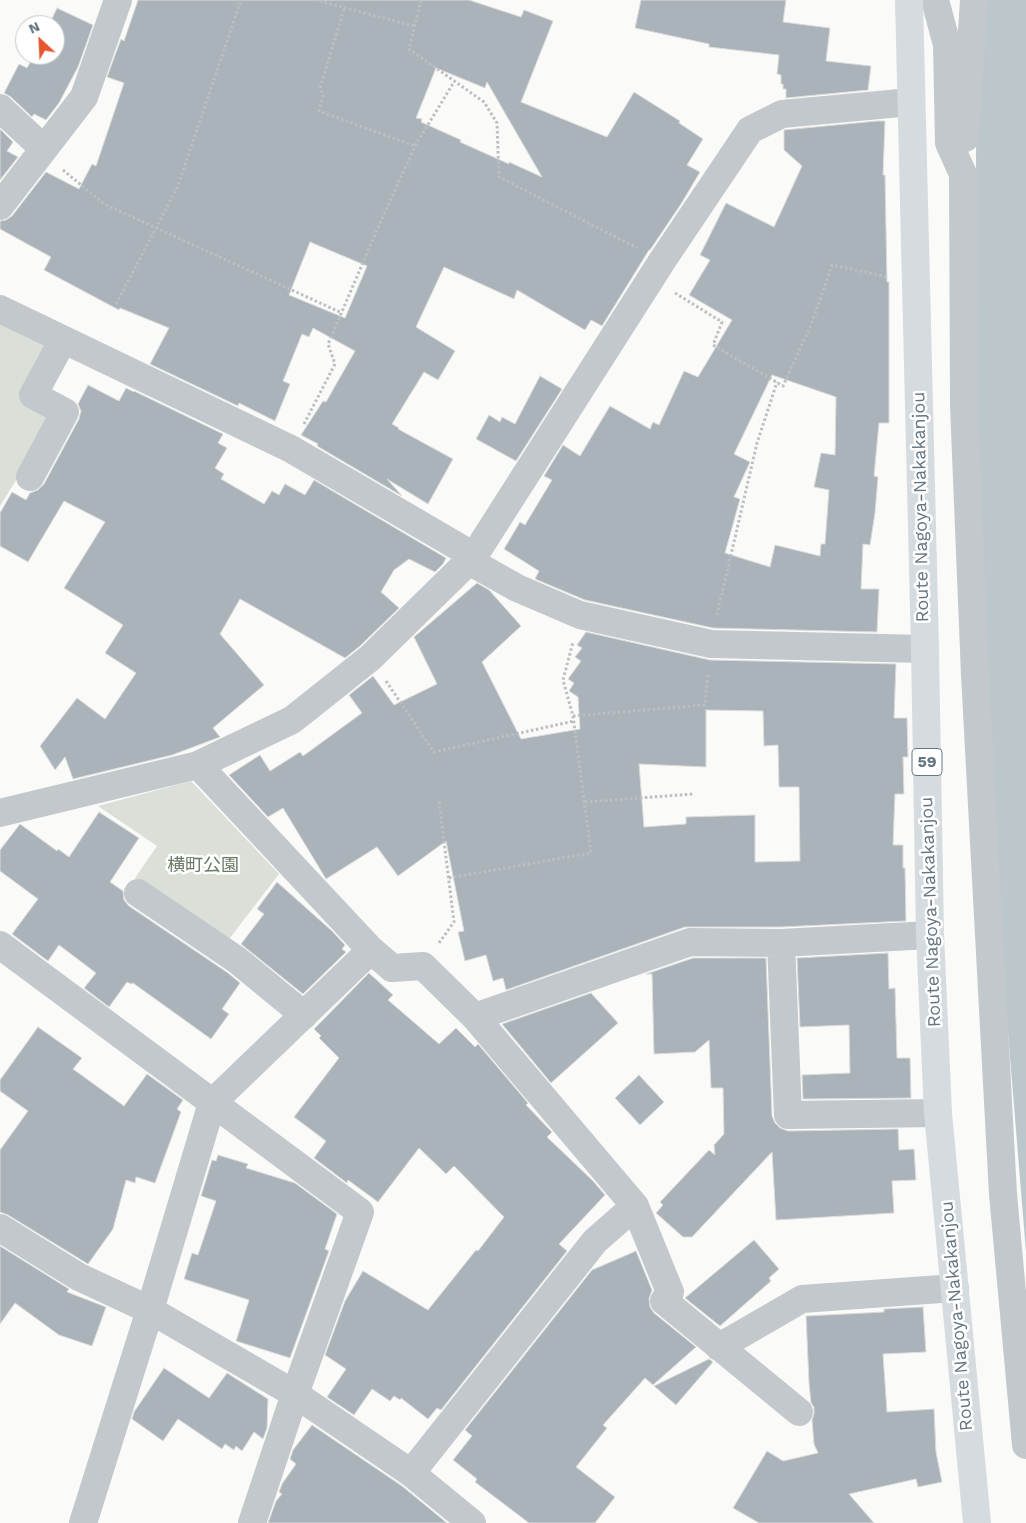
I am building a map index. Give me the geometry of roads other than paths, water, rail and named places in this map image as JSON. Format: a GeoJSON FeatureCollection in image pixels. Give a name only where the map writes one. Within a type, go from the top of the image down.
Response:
{"type":"FeatureCollection","features":[{"type":"Feature","properties":{"kind":"main road","name":"Route Nagoya-Nakakanjou"},"geometry":{"type":"LineString","coordinates":[[909,0],[930,935],[938,1113],[977,1523]]}},
{"type":"Feature","properties":{"kind":"street"},"geometry":{"type":"LineString","coordinates":[[0,206],[84,97],[118,0]]}},
{"type":"Feature","properties":{"kind":"street"},"geometry":{"type":"LineString","coordinates":[[935,0],[947,45],[949,143],[963,174]]}},
{"type":"Feature","properties":{"kind":"street"},"geometry":{"type":"LineString","coordinates":[[974,0],[963,174],[964,405],[975,665],[1003,1194],[1026,1445]]}},
{"type":"Feature","properties":{"kind":"street"},"geometry":{"type":"LineString","coordinates":[[0,814],[198,765],[292,720],[370,658],[471,559],[656,270],[750,130],[782,114],[911,102]]}},
{"type":"Feature","properties":{"kind":"street"},"geometry":{"type":"LineString","coordinates":[[0,108],[43,150]]}},
{"type":"Feature","properties":{"kind":"street"},"geometry":{"type":"LineString","coordinates":[[0,309],[291,449],[517,588],[580,615],[711,644],[925,649]]}},
{"type":"Feature","properties":{"kind":"street"},"geometry":{"type":"LineString","coordinates":[[30,477],[65,412],[33,395],[63,340]]}},
{"type":"Feature","properties":{"kind":"street"},"geometry":{"type":"LineString","coordinates":[[198,765],[371,950],[392,968],[423,966],[475,1017],[635,1206],[670,1292],[664,1301],[799,1412]]}},
{"type":"Feature","properties":{"kind":"street"},"geometry":{"type":"LineString","coordinates":[[138,893],[237,960],[304,1014]]}},
{"type":"Feature","properties":{"kind":"street"},"geometry":{"type":"LineString","coordinates":[[475,1017],[690,942],[781,943],[930,935]]}},
{"type":"Feature","properties":{"kind":"street"},"geometry":{"type":"LineString","coordinates":[[781,943],[788,1115],[938,1113]]}},
{"type":"Feature","properties":{"kind":"street"},"geometry":{"type":"LineString","coordinates":[[0,945],[360,1212],[295,1394],[252,1523]]}},
{"type":"Feature","properties":{"kind":"street"},"geometry":{"type":"LineString","coordinates":[[83,1523],[150,1310],[212,1103],[371,950]]}},
{"type":"Feature","properties":{"kind":"street"},"geometry":{"type":"LineString","coordinates":[[411,1473],[595,1242],[635,1206]]}},
{"type":"Feature","properties":{"kind":"street"},"geometry":{"type":"LineString","coordinates":[[0,1228],[78,1277],[150,1310],[295,1394],[411,1473],[472,1523]]}},
{"type":"Feature","properties":{"kind":"street"},"geometry":{"type":"LineString","coordinates":[[719,1346],[802,1299],[954,1288]]}},
{"type":"Feature","properties":{"kind":"park label","name":"横町公園"},"geometry":{"type":"Point","coordinates":[203,866]}}]}
